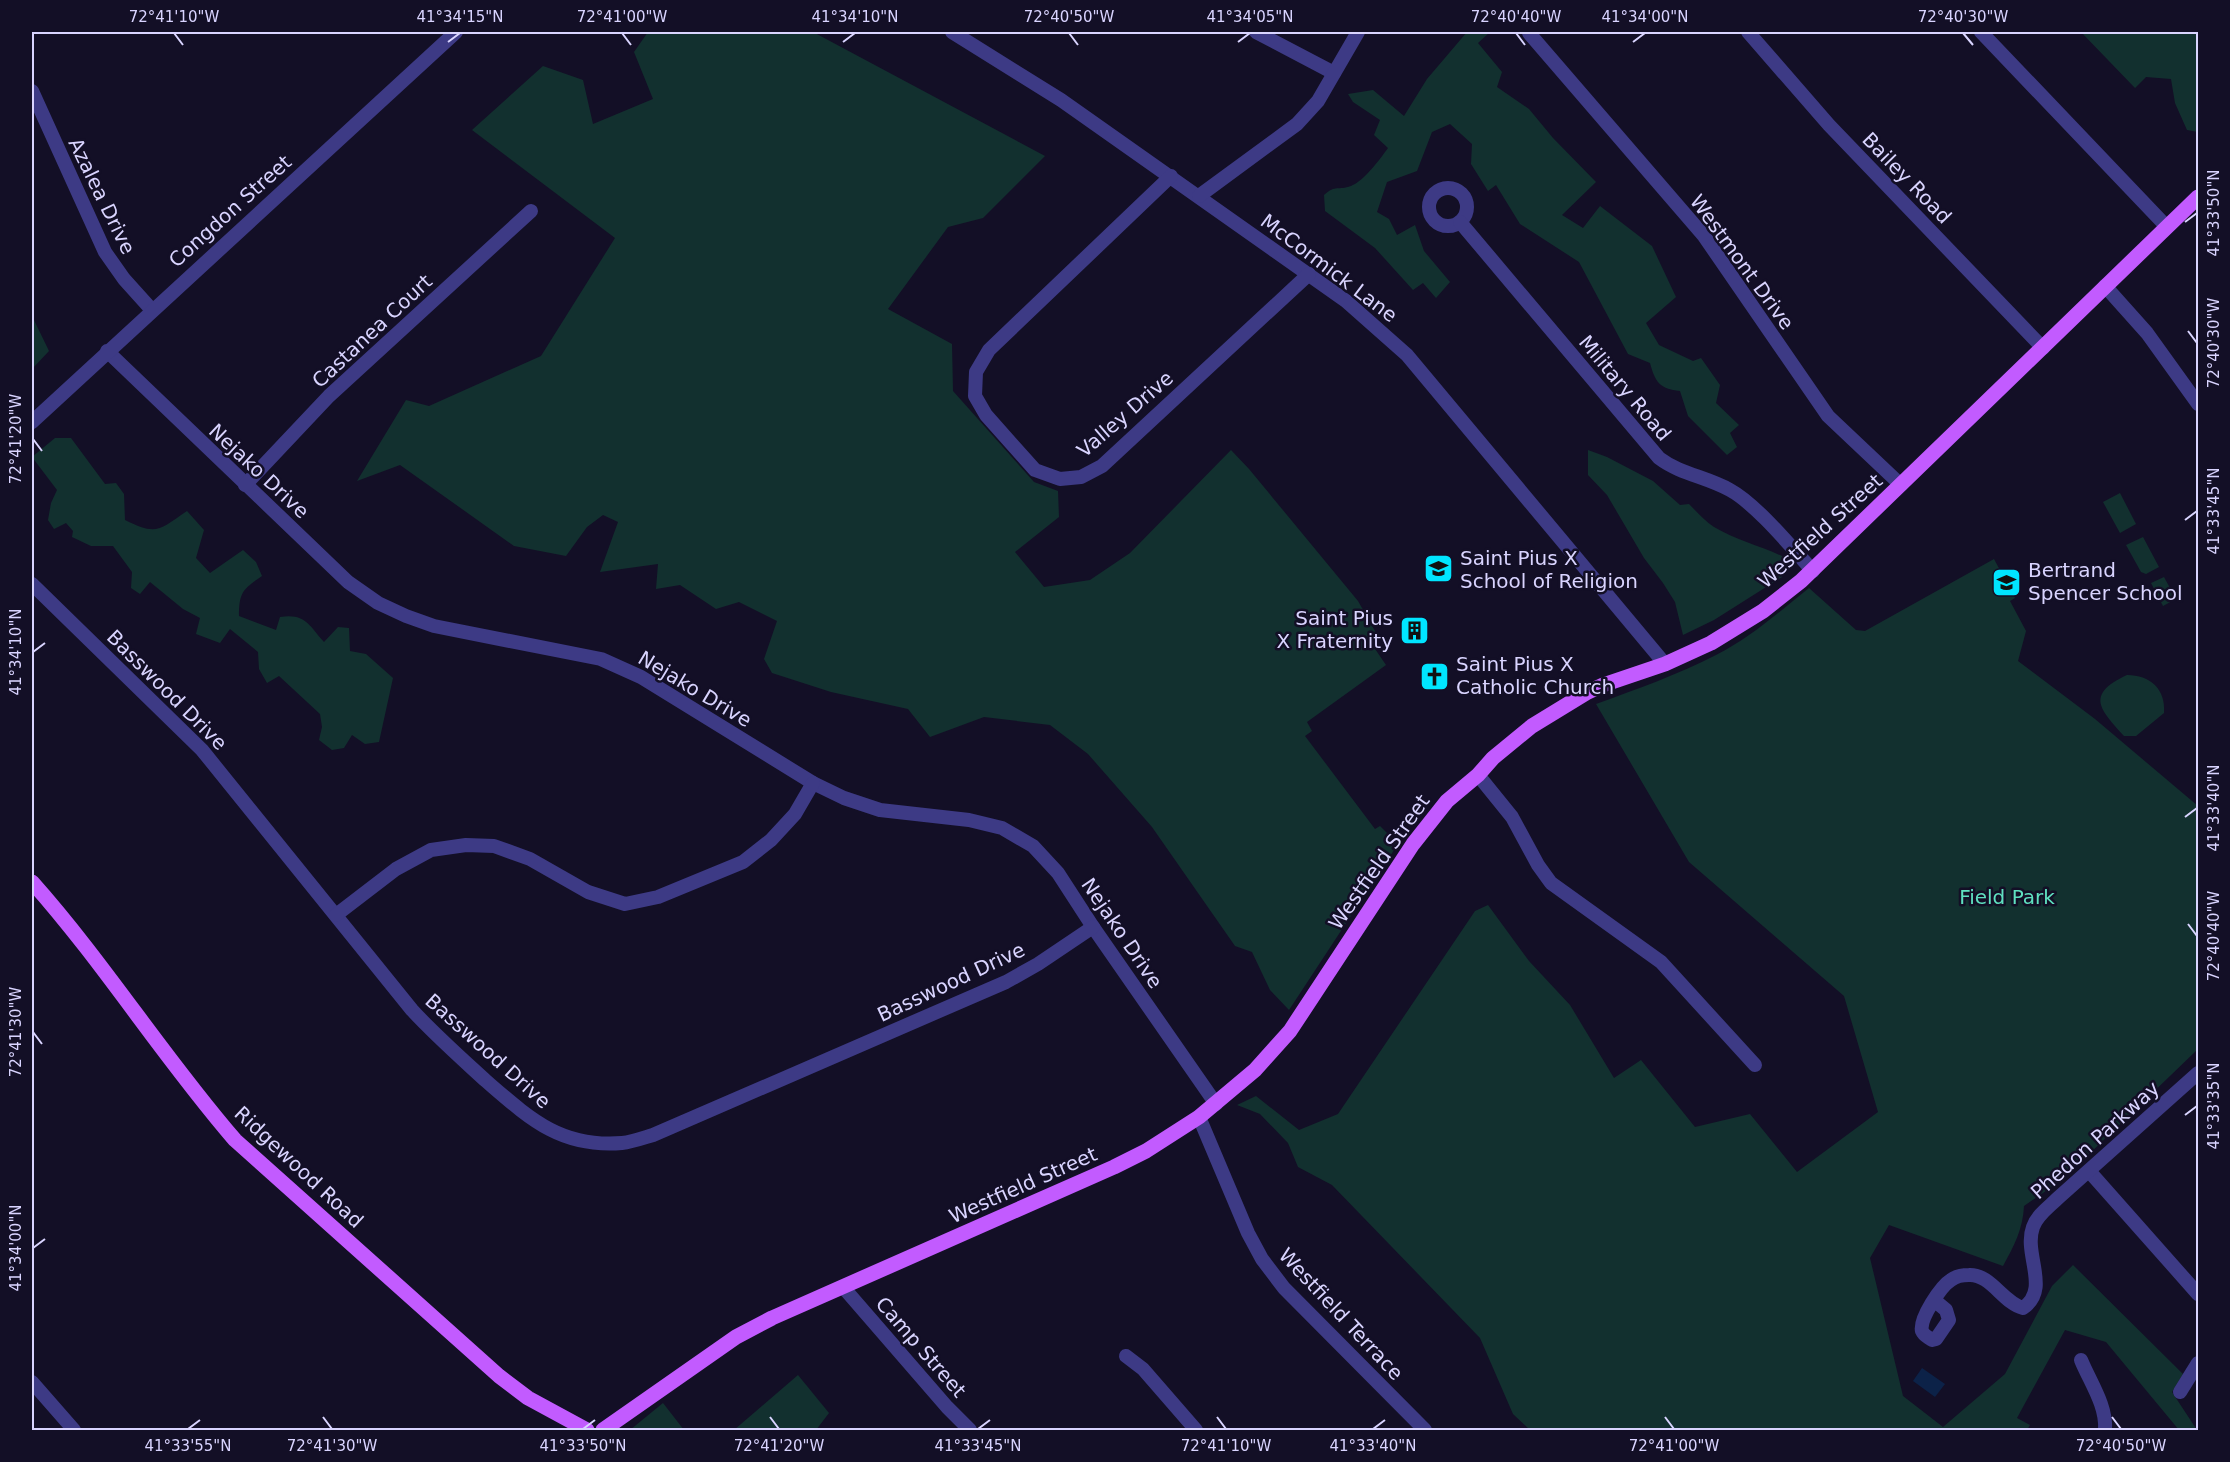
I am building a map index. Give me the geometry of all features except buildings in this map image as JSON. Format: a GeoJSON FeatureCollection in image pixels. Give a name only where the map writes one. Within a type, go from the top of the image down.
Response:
{"type":"FeatureCollection","features":[{"type":"Feature","properties":{"kind":"main road","name":"Westfield Street"},"geometry":{"type":"LineString","coordinates":[[603,1431],[736,1337],[772,1318],[1114,1167],[1146,1151],[1216,1104],[1255,1070],[1290,1030],[1431,820],[1454,793],[1478,776],[1493,758],[1514,740],[1586,693],[1665,664],[1711,643],[1763,611],[1813,571],[2199,197]]}},
{"type":"Feature","properties":{"kind":"main road","name":"Ridgewood Road"},"geometry":{"type":"LineString","coordinates":[[32,882],[65,920],[206,1107],[235,1140],[498,1376],[528,1398],[587,1431]]}},
{"type":"Feature","properties":{"kind":"street","name":"Congdon Street"},"geometry":{"type":"LineString","coordinates":[[32,422],[151,309],[456,32]]}},
{"type":"Feature","properties":{"kind":"street","name":"McCormick Lane"},"geometry":{"type":"LineString","coordinates":[[952,32],[1060,100],[1171,176],[1346,301],[1407,355],[1665,664]]}},
{"type":"Feature","properties":{"kind":"street"},"geometry":{"type":"LineString","coordinates":[[1256,32],[1334,73]]}},
{"type":"Feature","properties":{"kind":"street"},"geometry":{"type":"LineString","coordinates":[[1198,196],[1297,124],[1318,101],[1358,32]]}},
{"type":"Feature","properties":{"kind":"street","name":"Bailey Road"},"geometry":{"type":"LineString","coordinates":[[1748,32],[1829,125],[2043,348]]}},
{"type":"Feature","properties":{"kind":"street"},"geometry":{"type":"LineString","coordinates":[[1981,32],[2167,227]]}},
{"type":"Feature","properties":{"kind":"street","name":"Westmont Drive"},"geometry":{"type":"LineString","coordinates":[[1529,33],[1704,236],[1828,417],[1901,485]]}},
{"type":"Feature","properties":{"kind":"street","name":"Azalea Drive"},"geometry":{"type":"LineString","coordinates":[[32,90],[105,252],[124,279],[151,309]]}},
{"type":"Feature","properties":{"kind":"street","name":"Valley Drive"},"geometry":{"type":"LineString","coordinates":[[1171,176],[989,350],[976,372],[975,396],[986,414],[1035,470],[1060,479],[1081,477],[1102,466],[1309,274]]}},
{"type":"Feature","properties":{"kind":"street","name":"Castanea Court"},"geometry":{"type":"LineString","coordinates":[[245,485],[329,396],[531,211]]}},
{"type":"Feature","properties":{"kind":"street","name":"Military Road"},"geometry":{"type":"LineString","coordinates":[[1460,222],[1659,458],[1679,471],[1709,481],[1738,495],[1813,571]]}},
{"type":"Feature","properties":{"kind":"street"},"geometry":{"type":"LineString","coordinates":[[2105,286],[2147,333],[2199,404]]}},
{"type":"Feature","properties":{"kind":"street","name":"Nejako Drive"},"geometry":{"type":"LineString","coordinates":[[106,351],[348,582],[378,603],[434,626],[601,659],[641,677],[813,783],[844,798],[880,810],[969,820],[1002,828],[1033,846],[1058,873],[1216,1104]]}},
{"type":"Feature","properties":{"kind":"street","name":"Basswood Drive"},"geometry":{"type":"LineString","coordinates":[[32,584],[202,750],[412,1010],[436,1036],[527,1117],[553,1132],[589,1142],[624,1143],[653,1135],[1006,982],[1038,964],[1093,927]]}},
{"type":"Feature","properties":{"kind":"street"},"geometry":{"type":"LineString","coordinates":[[1478,776],[1512,817],[1538,865],[1551,883],[1661,962],[1755,1065]]}},
{"type":"Feature","properties":{"kind":"street"},"geometry":{"type":"LineString","coordinates":[[336,915],[396,869],[430,850],[466,845],[494,846],[530,859],[588,892],[625,904],[658,897],[743,862],[771,840],[795,814],[813,783]]}},
{"type":"Feature","properties":{"kind":"street","name":"Phedon Parkway"},"geometry":{"type":"LineString","coordinates":[[1934,1300],[1950,1280],[1972,1275],[1984,1279],[2016,1306],[2023,1308],[2030,1303],[2037,1292],[2032,1229],[2037,1218],[2199,1073]]}},
{"type":"Feature","properties":{"kind":"street","name":"Westfield Terrace"},"geometry":{"type":"LineString","coordinates":[[1199,1117],[1248,1233],[1262,1259],[1284,1288],[1425,1431]]}},
{"type":"Feature","properties":{"kind":"street"},"geometry":{"type":"LineString","coordinates":[[2089,1171],[2199,1294]]}},
{"type":"Feature","properties":{"kind":"street","name":"Camp Street"},"geometry":{"type":"LineString","coordinates":[[843,1287],[970,1431]]}},
{"type":"Feature","properties":{"kind":"street"},"geometry":{"type":"LineString","coordinates":[[1126,1356],[1143,1369],[1196,1431]]}},
{"type":"Feature","properties":{"kind":"street"},"geometry":{"type":"LineString","coordinates":[[2081,1360],[2103,1410],[2106,1421],[2105,1431]]}},
{"type":"Feature","properties":{"kind":"street"},"geometry":{"type":"LineString","coordinates":[[2180,1392],[2199,1363]]}},
{"type":"Feature","properties":{"kind":"street"},"geometry":{"type":"LineString","coordinates":[[32,1382],[74,1431]]}},
{"type":"Feature","properties":{"kind":"green space"},"geometry":{"type":"Polygon","coordinates":[[[648,32],[813,32],[1045,156],[983,218],[948,227],[888,309],[952,344],[953,391],[1034,482],[1058,491],[1059,517],[1015,552],[1044,587],[1090,580],[1130,553],[1231,450],[1358,601],[1379,638],[1371,643],[1386,665],[1307,722],[1312,731],[1305,736],[1375,829],[1380,826],[1398,844],[1289,1010],[1270,990],[1252,952],[1235,946],[1152,827],[1088,754],[1050,725],[984,717],[930,737],[908,709],[831,692],[772,673],[764,659],[777,621],[739,602],[716,609],[680,585],[656,589],[658,564],[600,572],[618,522],[603,515],[587,527],[566,556],[514,546],[400,465],[357,481],[406,400],[429,406],[541,356],[615,238],[472,130],[543,66],[583,80],[593,124],[653,99],[634,52],[648,32]]]}},
{"type":"Feature","properties":{"kind":"green space"},"geometry":{"type":"Polygon","coordinates":[[[1467,32],[1490,32],[1478,43],[1502,72],[1497,87],[1529,109],[1553,138],[1596,182],[1562,215],[1583,228],[1600,206],[1652,246],[1676,297],[1646,323],[1659,345],[1693,361],[1701,358],[1720,385],[1716,403],[1739,425],[1730,433],[1737,447],[1727,455],[1688,416],[1680,391],[1663,386],[1656,380],[1650,363],[1628,354],[1579,262],[1520,224],[1496,185],[1488,191],[1471,164],[1472,144],[1450,124],[1432,132],[1417,171],[1387,182],[1377,212],[1389,219],[1397,235],[1415,225],[1424,251],[1450,282],[1436,298],[1423,283],[1413,290],[1375,248],[1325,211],[1324,195],[1331,190],[1351,186],[1361,180],[1388,148],[1374,135],[1380,120],[1353,102],[1348,94],[1373,90],[1404,116],[1427,79],[1467,32]]]}},
{"type":"Feature","properties":{"kind":"green space"},"geometry":{"type":"Polygon","coordinates":[[[2081,32],[2198,32],[2198,132],[2187,130],[2175,103],[2171,79],[2146,77],[2135,88],[2081,32]]]}},
{"type":"Feature","properties":{"kind":"green space"},"geometry":{"type":"Polygon","coordinates":[[[32,316],[49,351],[32,369],[32,316]]]}},
{"type":"Feature","properties":{"kind":"green space"},"geometry":{"type":"Polygon","coordinates":[[[55,438],[71,438],[105,484],[116,483],[124,494],[125,520],[144,528],[157,529],[187,511],[204,530],[196,558],[210,573],[243,550],[256,562],[262,576],[243,592],[239,616],[276,630],[280,617],[295,617],[306,622],[324,642],[338,627],[349,628],[350,651],[366,654],[393,678],[379,742],[365,744],[352,735],[344,748],[332,750],[319,740],[322,727],[320,714],[279,676],[267,683],[259,669],[258,652],[230,629],[220,643],[196,634],[200,618],[183,609],[150,582],[140,594],[131,588],[132,572],[113,546],[91,546],[72,537],[73,531],[66,523],[54,529],[48,520],[51,503],[57,490],[32,457],[55,438]]]}},
{"type":"Feature","properties":{"kind":"green space"},"geometry":{"type":"Polygon","coordinates":[[[1588,450],[1607,457],[1653,481],[1680,505],[1689,504],[1714,527],[1784,557],[1782,577],[1714,620],[1683,635],[1675,602],[1644,558],[1607,495],[1588,475],[1588,450]]]}},
{"type":"Feature","properties":{"kind":"green space"},"geometry":{"type":"Polygon","coordinates":[[[2120,493],[2136,524],[2120,533],[2103,502],[2120,493]]]}},
{"type":"Feature","properties":{"kind":"green space"},"geometry":{"type":"Polygon","coordinates":[[[2143,537],[2159,567],[2146,574],[2141,572],[2126,545],[2143,537]]]}},
{"type":"Feature","properties":{"kind":"green space","name":"Field Park"},"geometry":{"type":"Polygon","coordinates":[[[1994,559],[2015,598],[2010,601],[2026,631],[2018,661],[2095,719],[2198,806],[2198,1049],[2087,1156],[2053,1186],[2024,1206],[2020,1230],[2003,1266],[1889,1225],[1870,1258],[1903,1396],[1943,1427],[2005,1374],[2052,1286],[2073,1265],[2183,1374],[2172,1392],[2197,1430],[2179,1430],[2106,1342],[2065,1330],[2017,1418],[2030,1425],[2027,1430],[1530,1430],[1513,1414],[1480,1338],[1332,1185],[1298,1167],[1288,1143],[1260,1114],[1237,1105],[1256,1096],[1299,1130],[1338,1114],[1475,911],[1488,905],[1529,961],[1570,1005],[1614,1078],[1641,1060],[1695,1127],[1750,1114],[1797,1172],[1878,1112],[1844,996],[1689,862],[1596,704],[1672,675],[1729,648],[1809,588],[1856,630],[1865,631],[1994,559]]]}},
{"type":"Feature","properties":{"kind":"green space"},"geometry":{"type":"Polygon","coordinates":[[[2164,577],[2176,599],[2163,606],[2151,583],[2164,577]]]}},
{"type":"Feature","properties":{"kind":"green space"},"geometry":{"type":"Polygon","coordinates":[[[2127,675],[2143,678],[2155,685],[2164,704],[2164,713],[2136,736],[2124,736],[2104,711],[2101,703],[2101,696],[2105,689],[2127,675]]]}},
{"type":"Feature","properties":{"kind":"green space"},"geometry":{"type":"Polygon","coordinates":[[[798,1375],[829,1413],[816,1430],[734,1430],[798,1375]]]}},
{"type":"Feature","properties":{"kind":"green space"},"geometry":{"type":"Polygon","coordinates":[[[663,1403],[684,1430],[630,1430],[663,1403]]]}},
{"type":"Feature","properties":{"kind":"water"},"geometry":{"type":"Polygon","coordinates":[[[1922,1368],[1945,1384],[1935,1397],[1913,1381],[1922,1368]]]}},
{"type":"Feature","properties":{"kind":"place","name":"Saint Pius X School of Religion"},"geometry":{"type":"Point","coordinates":[1439,569]}},
{"type":"Feature","properties":{"kind":"place","name":"Bertrand Spencer School"},"geometry":{"type":"Point","coordinates":[2007,582]}},
{"type":"Feature","properties":{"kind":"place","name":"Saint Pius X Fraternity"},"geometry":{"type":"Point","coordinates":[1414,630]}},
{"type":"Feature","properties":{"kind":"place","name":"Saint Pius X Catholic Church"},"geometry":{"type":"Point","coordinates":[1435,676]}}]}
